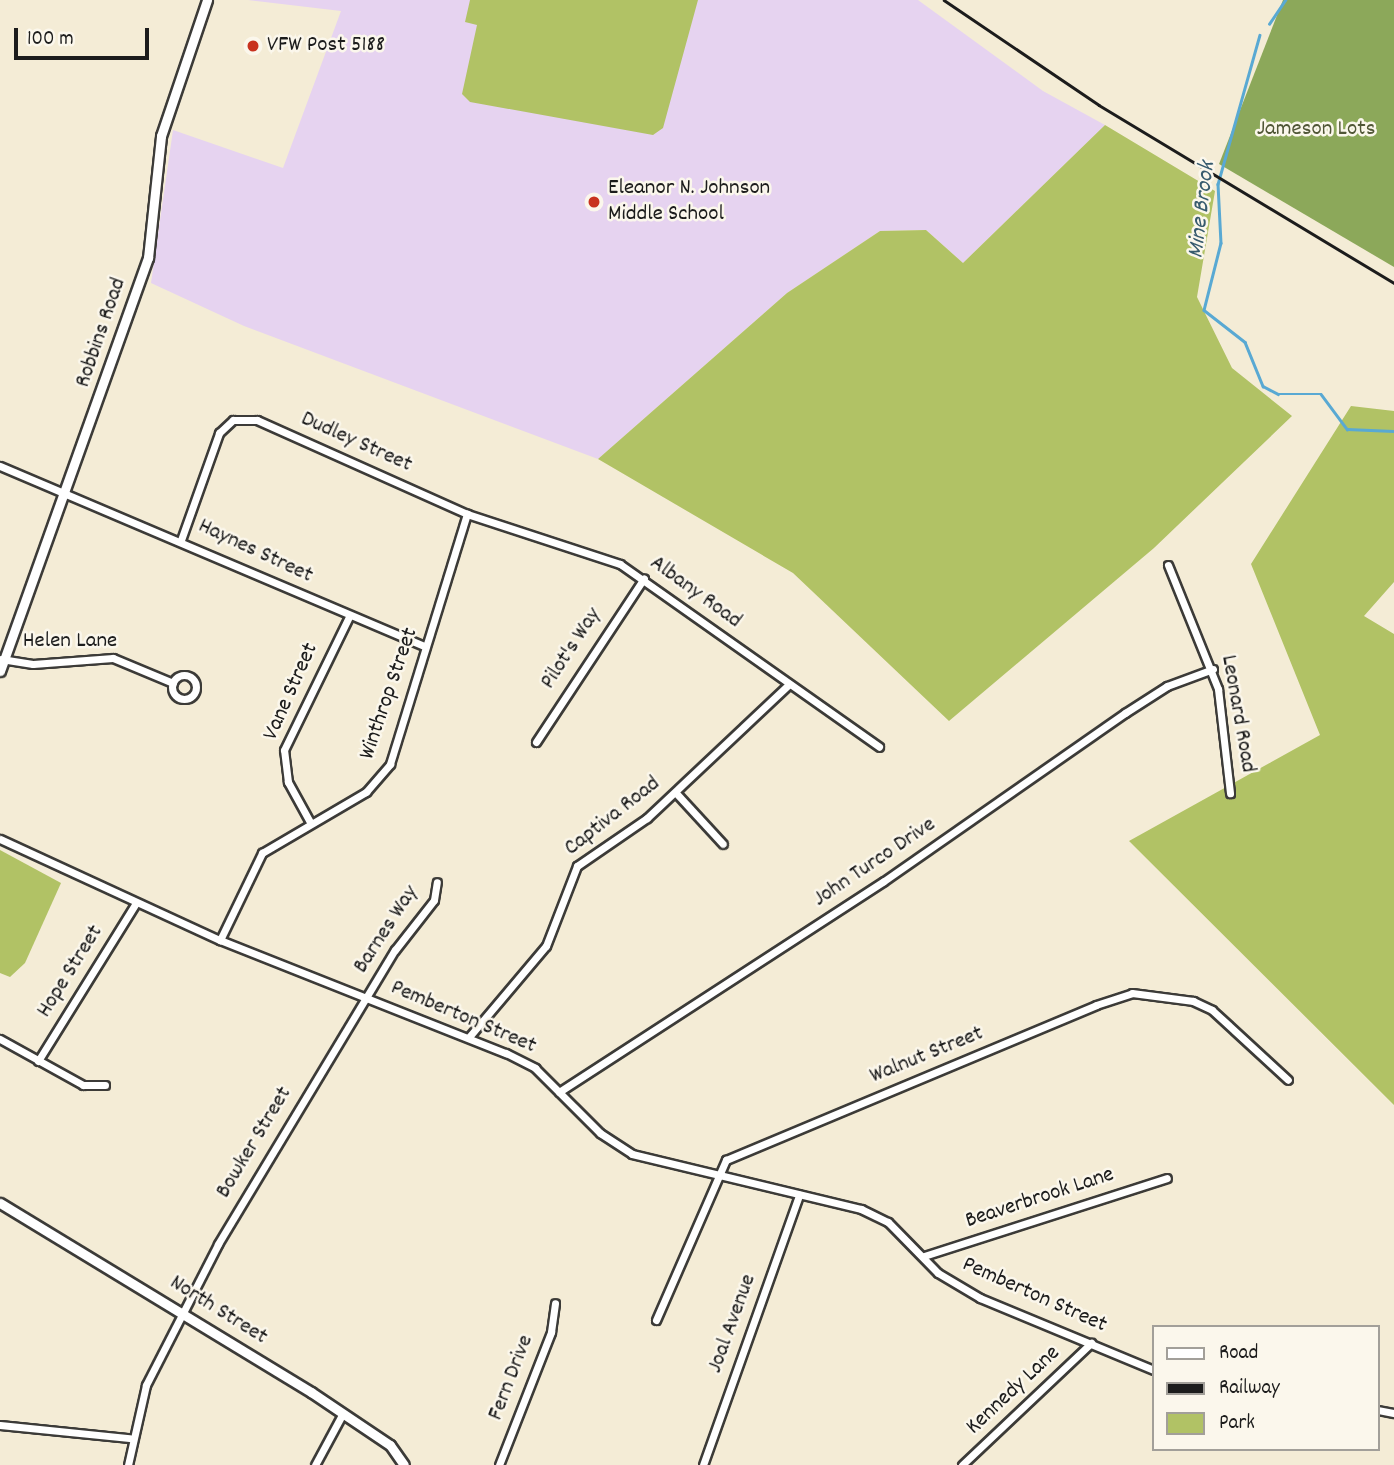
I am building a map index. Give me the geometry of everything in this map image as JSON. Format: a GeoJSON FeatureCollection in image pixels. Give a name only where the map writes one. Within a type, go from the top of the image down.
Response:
{"type":"FeatureCollection","features":[{"type":"Feature","properties":{"kind":"street","name":"Robbins Road"},"geometry":{"type":"LineString","coordinates":[[0,671],[69,491],[148,258],[160,136],[207,0]]}},
{"type":"Feature","properties":{"kind":"street","name":"Dudley Street"},"geometry":{"type":"LineString","coordinates":[[181,540],[209,453],[227,423],[257,420],[467,514]]}},
{"type":"Feature","properties":{"kind":"street","name":"Haynes Street"},"geometry":{"type":"LineString","coordinates":[[0,466],[69,491],[349,617],[425,646]]}},
{"type":"Feature","properties":{"kind":"street","name":"Albany Road"},"geometry":{"type":"LineString","coordinates":[[467,514],[568,543],[644,578],[879,747]]}},
{"type":"Feature","properties":{"kind":"street","name":"Winthrop Street"},"geometry":{"type":"LineString","coordinates":[[220,940],[262,853],[310,822],[366,792],[390,764],[425,646],[458,556],[467,514]]}},
{"type":"Feature","properties":{"kind":"street","name":"Leonard Road"},"geometry":{"type":"LineString","coordinates":[[1168,565],[1213,669],[1230,793]]}},
{"type":"Feature","properties":{"kind":"street","name":"Pilot's Way"},"geometry":{"type":"LineString","coordinates":[[536,742],[644,578]]}},
{"type":"Feature","properties":{"kind":"street","name":"Vane Street"},"geometry":{"type":"LineString","coordinates":[[310,822],[288,782],[284,750],[349,617]]}},
{"type":"Feature","properties":{"kind":"street","name":"Helen Lane"},"geometry":{"type":"LineString","coordinates":[[3,659],[113,657],[173,683]]}},
{"type":"Feature","properties":{"kind":"street","name":"John Turco Drive"},"geometry":{"type":"LineString","coordinates":[[559,1092],[884,881],[1125,713],[1167,686],[1213,669]]}},
{"type":"Feature","properties":{"kind":"street","name":"Captiva Road"},"geometry":{"type":"LineString","coordinates":[[470,1037],[546,946],[577,866],[676,793],[789,684]]}},
{"type":"Feature","properties":{"kind":"street"},"geometry":{"type":"LineString","coordinates":[[676,793],[723,844]]}},
{"type":"Feature","properties":{"kind":"street","name":"Pemberton Street"},"geometry":{"type":"LineString","coordinates":[[0,839],[220,940],[470,1037],[535,1068],[632,1154],[799,1195],[848,1204],[888,1222],[938,1273],[980,1298],[1152,1369]]}},
{"type":"Feature","properties":{"kind":"street","name":"Barnes Way"},"geometry":{"type":"LineString","coordinates":[[366,998],[434,900],[437,882]]}},
{"type":"Feature","properties":{"kind":"street","name":"Hope Street"},"geometry":{"type":"LineString","coordinates":[[38,1061],[136,903]]}},
{"type":"Feature","properties":{"kind":"street","name":"Walnut Street"},"geometry":{"type":"LineString","coordinates":[[656,1320],[717,1175],[730,1157],[1132,993],[1212,1010],[1289,1080]]}},
{"type":"Feature","properties":{"kind":"street","name":"Bowker Street"},"geometry":{"type":"LineString","coordinates":[[128,1465],[129,1438],[146,1385],[183,1311],[366,998]]}},
{"type":"Feature","properties":{"kind":"street"},"geometry":{"type":"LineString","coordinates":[[0,1039],[83,1085],[105,1085]]}},
{"type":"Feature","properties":{"kind":"street","name":"Beaverbrook Lane"},"geometry":{"type":"LineString","coordinates":[[924,1256],[1167,1178]]}},
{"type":"Feature","properties":{"kind":"street","name":"Joal Avenue"},"geometry":{"type":"LineString","coordinates":[[703,1465],[799,1195]]}},
{"type":"Feature","properties":{"kind":"street","name":"North Street"},"geometry":{"type":"LineString","coordinates":[[0,1203],[183,1311],[343,1413],[390,1445],[404,1465]]}},
{"type":"Feature","properties":{"kind":"street","name":"Fern Drive"},"geometry":{"type":"LineString","coordinates":[[499,1465],[551,1332],[555,1303]]}},
{"type":"Feature","properties":{"kind":"street","name":"Kennedy Lane"},"geometry":{"type":"LineString","coordinates":[[962,1465],[1091,1343]]}},
{"type":"Feature","properties":{"kind":"street"},"geometry":{"type":"LineString","coordinates":[[315,1465],[343,1413]]}},
{"type":"Feature","properties":{"kind":"street"},"geometry":{"type":"LineString","coordinates":[[0,1425],[129,1438]]}},
{"type":"Feature","properties":{"kind":"shaded area","name":"Eleanor N. Johnson Middle School"},"geometry":{"type":"Polygon","coordinates":[[[248,0],[918,0],[1043,91],[1105,125],[963,263],[926,230],[880,231],[787,293],[598,459],[244,326],[151,283],[173,130],[283,168],[341,11],[248,0]]]}},
{"type":"Feature","properties":{"kind":"green space"},"geometry":{"type":"Polygon","coordinates":[[[470,0],[698,0],[663,128],[653,135],[470,102],[462,94],[477,25],[465,22],[470,0]]]}},
{"type":"Feature","properties":{"kind":"green space","name":"Jameson Lots"},"geometry":{"type":"Polygon","coordinates":[[[1283,0],[1394,0],[1394,267],[1219,164],[1283,0]]]}},
{"type":"Feature","properties":{"kind":"green space"},"geometry":{"type":"Polygon","coordinates":[[[1105,125],[1215,191],[1197,297],[1232,368],[1292,416],[1154,548],[949,721],[793,573],[598,459],[787,293],[880,231],[926,230],[963,263],[1105,125]]]}},
{"type":"Feature","properties":{"kind":"green space"},"geometry":{"type":"Polygon","coordinates":[[[1351,406],[1394,411],[1394,582],[1364,616],[1394,634],[1394,1105],[1129,841],[1320,735],[1251,564],[1351,406]]]}},
{"type":"Feature","properties":{"kind":"green space"},"geometry":{"type":"Polygon","coordinates":[[[0,850],[61,883],[25,963],[10,977],[0,973],[0,850]]]}},
{"type":"Feature","properties":{"kind":"waterway","name":"Mine Brook"},"geometry":{"type":"LineString","coordinates":[[1269,24],[1285,0]]}},
{"type":"Feature","properties":{"kind":"waterway","name":"Mine Brook"},"geometry":{"type":"LineString","coordinates":[[1260,35],[1218,184],[1221,243],[1204,310],[1245,342],[1263,386],[1278,394],[1321,394],[1347,429],[1394,431]]}},
{"type":"Feature","properties":{"kind":"railway"},"geometry":{"type":"LineString","coordinates":[[944,0],[1099,105],[1394,283]]}},
{"type":"Feature","properties":{"kind":"place","name":"VFW Post 5188"},"geometry":{"type":"Point","coordinates":[253,46]}},
{"type":"Feature","properties":{"kind":"place","name":"Eleanor N. Johnson Middle School"},"geometry":{"type":"Point","coordinates":[594,202]}}]}
